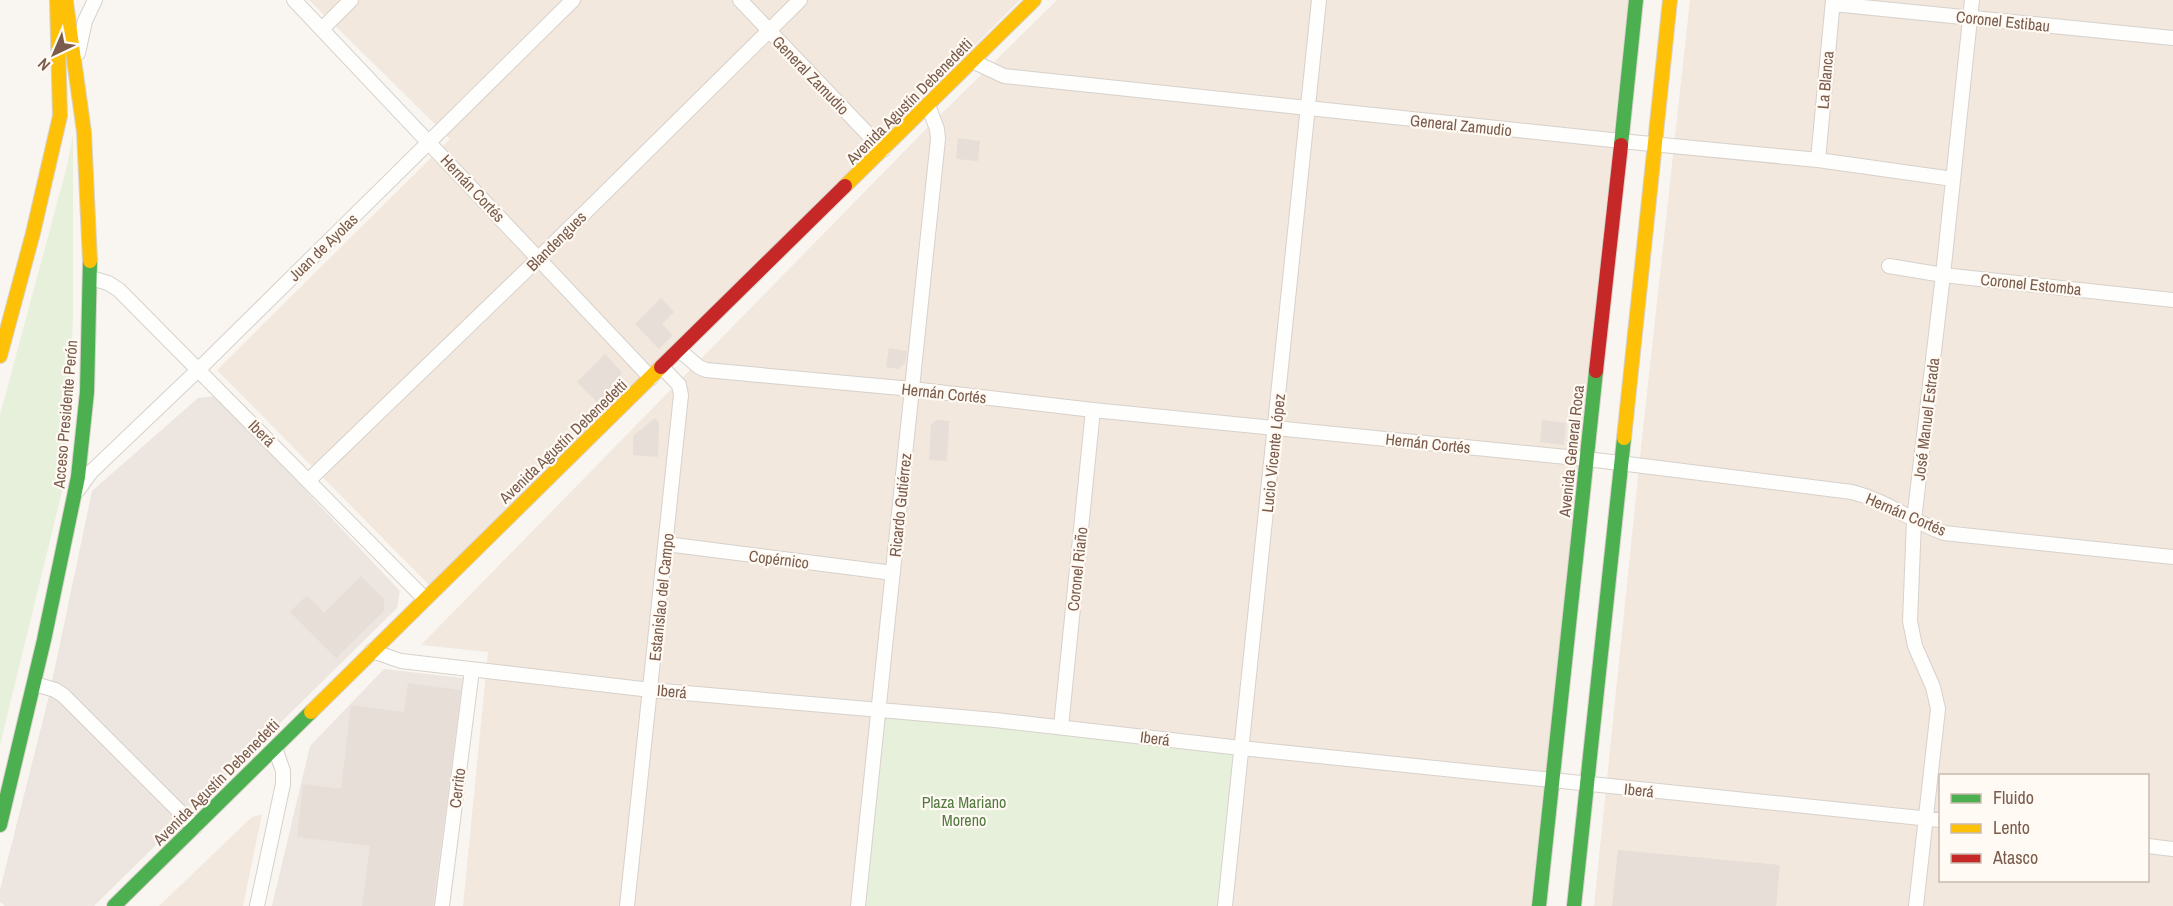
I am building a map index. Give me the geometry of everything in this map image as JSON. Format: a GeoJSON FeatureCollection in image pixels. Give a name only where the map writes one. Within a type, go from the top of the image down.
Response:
{"type":"FeatureCollection","features":[{"type":"Feature","properties":{"kind":"main road"},"geometry":{"type":"LineString","coordinates":[[0,356],[33,233],[60,116],[57,0]]}},
{"type":"Feature","properties":{"kind":"main road","name":"Acceso Presidente Perón"},"geometry":{"type":"LineString","coordinates":[[0,825],[35,684],[75,496],[81,461],[87,389],[91,278],[90,203],[76,61],[66,0]]}},
{"type":"Feature","properties":{"kind":"main road","name":"Avenida Agustín Debenedetti"},"geometry":{"type":"LineString","coordinates":[[114,906],[1034,0]]}},
{"type":"Feature","properties":{"kind":"main road","name":"Avenida General Roca"},"geometry":{"type":"LineString","coordinates":[[1539,906],[1636,0]]}},
{"type":"Feature","properties":{"kind":"main road"},"geometry":{"type":"LineString","coordinates":[[1574,906],[1670,0]]}},
{"type":"Feature","properties":{"kind":"street"},"geometry":{"type":"LineString","coordinates":[[76,61],[85,21],[95,0]]}},
{"type":"Feature","properties":{"kind":"street","name":"Hernán Cortés"},"geometry":{"type":"LineString","coordinates":[[294,0],[651,378]]}},
{"type":"Feature","properties":{"kind":"street"},"geometry":{"type":"LineString","coordinates":[[322,29],[351,0]]}},
{"type":"Feature","properties":{"kind":"street","name":"Juan de Ayolas"},"geometry":{"type":"LineString","coordinates":[[75,496],[91,472],[199,369],[573,0]]}},
{"type":"Feature","properties":{"kind":"street","name":"General Zamudio"},"geometry":{"type":"LineString","coordinates":[[740,0],[883,150]]}},
{"type":"Feature","properties":{"kind":"street","name":"Blandengues"},"geometry":{"type":"LineString","coordinates":[[309,480],[539,258],[800,0]]}},
{"type":"Feature","properties":{"kind":"street","name":"Lucio Vicente López"},"geometry":{"type":"LineString","coordinates":[[1225,906],[1319,0]]}},
{"type":"Feature","properties":{"kind":"street","name":"José Manuel Estrada"},"geometry":{"type":"LineString","coordinates":[[1916,906],[1924,818],[1938,709],[1933,687],[1915,646],[1910,621],[1914,520],[1972,0]]}},
{"type":"Feature","properties":{"kind":"street","name":"Coronel Estibau"},"geometry":{"type":"LineString","coordinates":[[1833,2],[2173,38]]}},
{"type":"Feature","properties":{"kind":"street","name":"La Blanca"},"geometry":{"type":"LineString","coordinates":[[1818,160],[1833,2]]}},
{"type":"Feature","properties":{"kind":"street","name":"General Zamudio"},"geometry":{"type":"LineString","coordinates":[[972,61],[1004,76],[1654,145],[1818,160],[1953,179]]}},
{"type":"Feature","properties":{"kind":"street","name":"Ricardo Gutiérrez"},"geometry":{"type":"LineString","coordinates":[[858,906],[938,139],[937,129],[928,105]]}},
{"type":"Feature","properties":{"kind":"street","name":"Coronel Estomba"},"geometry":{"type":"LineString","coordinates":[[1889,267],[2173,300]]}},
{"type":"Feature","properties":{"kind":"street","name":"Iberá"},"geometry":{"type":"LineString","coordinates":[[91,278],[108,283],[119,290],[425,599]]}},
{"type":"Feature","properties":{"kind":"street","name":"Hernán Cortés"},"geometry":{"type":"LineString","coordinates":[[680,350],[699,367],[706,370],[912,389],[1276,429],[1587,459],[1852,492],[1889,504],[1914,520],[1944,533],[2173,557]]}},
{"type":"Feature","properties":{"kind":"street","name":"Estanislao del Campo"},"geometry":{"type":"LineString","coordinates":[[627,906],[681,395],[679,385],[662,367]]}},
{"type":"Feature","properties":{"kind":"street","name":"Coronel Riaño"},"geometry":{"type":"LineString","coordinates":[[1061,727],[1093,410]]}},
{"type":"Feature","properties":{"kind":"street","name":"Copérnico"},"geometry":{"type":"LineString","coordinates":[[666,544],[892,573]]}},
{"type":"Feature","properties":{"kind":"street","name":"Iberá"},"geometry":{"type":"LineString","coordinates":[[372,651],[401,661],[651,690],[880,708],[1241,748],[1939,820]]}},
{"type":"Feature","properties":{"kind":"street","name":"Cerrito"},"geometry":{"type":"LineString","coordinates":[[442,906],[472,670]]}},
{"type":"Feature","properties":{"kind":"street"},"geometry":{"type":"LineString","coordinates":[[35,684],[63,695],[195,827]]}},
{"type":"Feature","properties":{"kind":"street"},"geometry":{"type":"LineString","coordinates":[[257,906],[283,784],[283,771],[275,748]]}},
{"type":"Feature","properties":{"kind":"street"},"geometry":{"type":"LineString","coordinates":[[2149,846],[2173,849]]}},
{"type":"Feature","properties":{"kind":"shaded area"},"geometry":{"type":"Polygon","coordinates":[[[309,0],[1020,0],[431,587],[217,370],[450,139],[309,0]]]}},
{"type":"Feature","properties":{"kind":"shaded area"},"geometry":{"type":"Polygon","coordinates":[[[1057,0],[1628,0],[1531,906],[463,906],[488,652],[421,645],[929,126],[1057,0]]]}},
{"type":"Feature","properties":{"kind":"shaded area"},"geometry":{"type":"Polygon","coordinates":[[[1690,0],[2173,0],[2173,906],[1594,906],[1690,0]]]}},
{"type":"Feature","properties":{"kind":"shaded area"},"geometry":{"type":"Polygon","coordinates":[[[217,396],[400,591],[397,608],[94,906],[5,906],[0,902],[0,890],[49,696],[92,491],[198,398],[217,396]]]}},
{"type":"Feature","properties":{"kind":"shaded area"},"geometry":{"type":"Polygon","coordinates":[[[384,669],[463,678],[435,906],[272,906],[310,746],[384,669]]]}},
{"type":"Feature","properties":{"kind":"shaded area"},"geometry":{"type":"Polygon","coordinates":[[[262,814],[243,906],[159,906],[252,817],[262,814]]]}},
{"type":"Feature","properties":{"kind":"green space"},"geometry":{"type":"Polygon","coordinates":[[[73,135],[73,320],[64,483],[0,745],[0,415],[67,166],[73,135]]]}},
{"type":"Feature","properties":{"kind":"green space","name":"Plaza Mariano Moreno"},"geometry":{"type":"Polygon","coordinates":[[[880,708],[1241,748],[1225,906],[858,906],[880,708]]]}},
{"type":"Feature","properties":{"kind":"building"},"geometry":{"type":"Polygon","coordinates":[[[958,138],[980,141],[978,161],[956,159],[958,138]]]}},
{"type":"Feature","properties":{"kind":"building"},"geometry":{"type":"Polygon","coordinates":[[[661,298],[674,312],[662,324],[673,335],[659,349],[635,324],[661,298]]]}},
{"type":"Feature","properties":{"kind":"building"},"geometry":{"type":"Polygon","coordinates":[[[889,348],[907,351],[905,363],[898,369],[886,367],[889,348]]]}},
{"type":"Feature","properties":{"kind":"building"},"geometry":{"type":"Polygon","coordinates":[[[605,354],[621,371],[621,381],[598,403],[577,382],[605,354]]]}},
{"type":"Feature","properties":{"kind":"building"},"geometry":{"type":"Polygon","coordinates":[[[655,418],[659,423],[658,457],[633,455],[633,436],[655,418]]]}},
{"type":"Feature","properties":{"kind":"building"},"geometry":{"type":"Polygon","coordinates":[[[936,420],[949,421],[947,461],[929,460],[931,425],[936,420]]]}},
{"type":"Feature","properties":{"kind":"building"},"geometry":{"type":"Polygon","coordinates":[[[1542,420],[1566,423],[1564,445],[1540,442],[1542,420]]]}},
{"type":"Feature","properties":{"kind":"building"},"geometry":{"type":"Polygon","coordinates":[[[361,576],[384,599],[384,611],[336,658],[290,612],[307,595],[324,613],[361,576]]]}},
{"type":"Feature","properties":{"kind":"building"},"geometry":{"type":"Polygon","coordinates":[[[408,683],[461,690],[433,906],[362,906],[370,846],[297,837],[303,784],[341,789],[351,705],[404,712],[408,683]]]}},
{"type":"Feature","properties":{"kind":"building"},"geometry":{"type":"Polygon","coordinates":[[[1618,850],[1780,865],[1776,906],[1612,906],[1618,850]]]}},
{"type":"Feature","properties":{"kind":"traffic: fast"},"geometry":{"type":"LineString","coordinates":[[1621,145],[1636,0]]}},
{"type":"Feature","properties":{"kind":"traffic: fast"},"geometry":{"type":"LineString","coordinates":[[0,825],[44,640],[78,477],[87,392],[90,261]]}},
{"type":"Feature","properties":{"kind":"traffic: fast"},"geometry":{"type":"LineString","coordinates":[[1539,906],[1596,371]]}},
{"type":"Feature","properties":{"kind":"traffic: fast"},"geometry":{"type":"LineString","coordinates":[[1574,906],[1624,438]]}},
{"type":"Feature","properties":{"kind":"traffic: fast"},"geometry":{"type":"LineString","coordinates":[[114,906],[311,712]]}},
{"type":"Feature","properties":{"kind":"traffic: slow"},"geometry":{"type":"LineString","coordinates":[[0,356],[33,233],[60,116],[57,0]]}},
{"type":"Feature","properties":{"kind":"traffic: slow"},"geometry":{"type":"LineString","coordinates":[[845,186],[1034,0]]}},
{"type":"Feature","properties":{"kind":"traffic: slow"},"geometry":{"type":"LineString","coordinates":[[1624,438],[1670,0]]}},
{"type":"Feature","properties":{"kind":"traffic: slow"},"geometry":{"type":"LineString","coordinates":[[66,2],[84,132],[90,261]]}},
{"type":"Feature","properties":{"kind":"traffic: slow"},"geometry":{"type":"LineString","coordinates":[[311,712],[661,367]]}},
{"type":"Feature","properties":{"kind":"traffic: jam"},"geometry":{"type":"LineString","coordinates":[[1596,371],[1621,145]]}},
{"type":"Feature","properties":{"kind":"traffic: jam"},"geometry":{"type":"LineString","coordinates":[[661,367],[845,186]]}}]}
